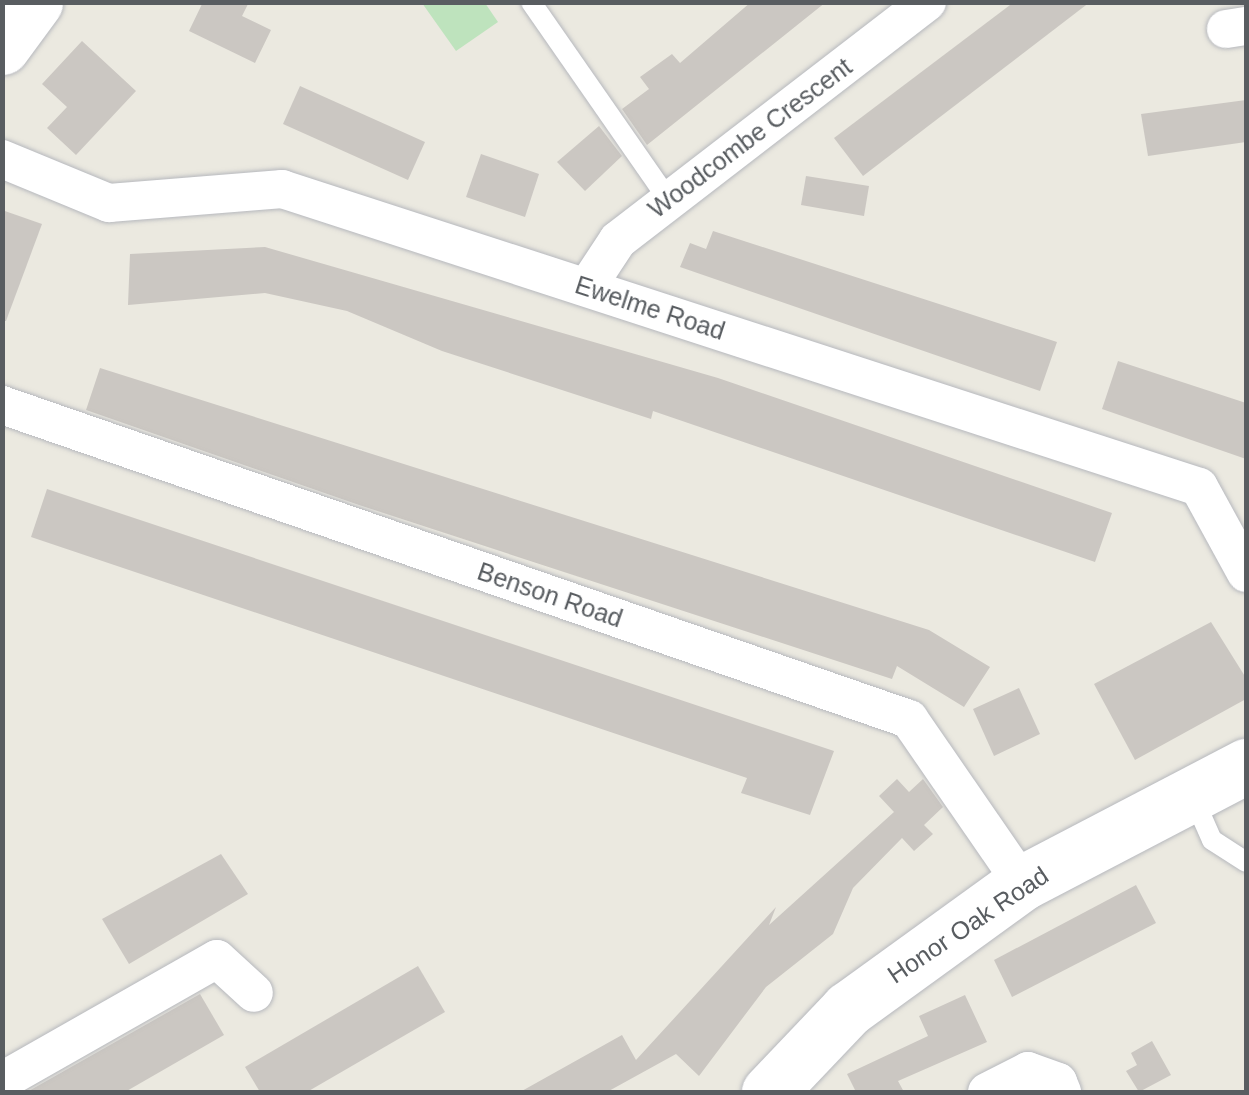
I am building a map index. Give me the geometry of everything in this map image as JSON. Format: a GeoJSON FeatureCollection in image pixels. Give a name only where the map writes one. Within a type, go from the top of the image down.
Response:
{"type":"FeatureCollection","features":[{"type":"Feature","properties":{"kind":"street"},"geometry":{"type":"LineString","coordinates":[[2,47],[34,2]]}},
{"type":"Feature","properties":{"kind":"street","name":"Woodcombe Crescent"},"geometry":{"type":"LineString","coordinates":[[587,287],[618,240],[927,2]]}},
{"type":"Feature","properties":{"kind":"street","name":"Ewelme Road"},"geometry":{"type":"LineString","coordinates":[[2,159],[109,203],[282,189],[1199,488],[1246,573]]}},
{"type":"Feature","properties":{"kind":"street","name":"Benson Road"},"geometry":{"type":"LineString","coordinates":[[2,405],[909,719],[1022,883]]}},
{"type":"Feature","properties":{"kind":"street","name":"Honor Oak Road"},"geometry":{"type":"LineString","coordinates":[[769,1092],[848,1010],[1022,883],[1246,766]]}},
{"type":"Feature","properties":{"kind":"street"},"geometry":{"type":"LineString","coordinates":[[2,1081],[217,958],[254,993]]}},
{"type":"Feature","properties":{"kind":"street"},"geometry":{"type":"LineString","coordinates":[[987,1092],[1028,1071],[1062,1092]]}},
{"type":"Feature","properties":{"kind":"lane"},"geometry":{"type":"LineString","coordinates":[[531,2],[668,199]]}},
{"type":"Feature","properties":{"kind":"lane"},"geometry":{"type":"LineString","coordinates":[[1192,795],[1212,840],[1246,862]]}},
{"type":"Feature","properties":{"kind":"green space"},"geometry":{"type":"Polygon","coordinates":[[[422,3],[485,3],[498,22],[456,51],[422,3]]]}},
{"type":"Feature","properties":{"kind":"building"},"geometry":{"type":"Polygon","coordinates":[[[203,2],[249,2],[242,16],[271,30],[255,63],[189,31],[203,2]]]}},
{"type":"Feature","properties":{"kind":"building"},"geometry":{"type":"Polygon","coordinates":[[[751,2],[826,2],[647,145],[622,109],[649,89],[640,77],[672,54],[680,63],[751,2]]]}},
{"type":"Feature","properties":{"kind":"building"},"geometry":{"type":"Polygon","coordinates":[[[1014,2],[1090,2],[863,176],[834,138],[1014,2]]]}},
{"type":"Feature","properties":{"kind":"building"},"geometry":{"type":"Polygon","coordinates":[[[82,41],[136,91],[76,155],[47,128],[67,107],[42,84],[82,41]]]}},
{"type":"Feature","properties":{"kind":"building"},"geometry":{"type":"Polygon","coordinates":[[[300,86],[425,142],[408,180],[283,124],[300,86]]]}},
{"type":"Feature","properties":{"kind":"building"},"geometry":{"type":"Polygon","coordinates":[[[1246,100],[1246,142],[1148,156],[1141,114],[1246,100]]]}},
{"type":"Feature","properties":{"kind":"building"},"geometry":{"type":"Polygon","coordinates":[[[599,126],[622,156],[585,191],[557,162],[599,126]]]}},
{"type":"Feature","properties":{"kind":"building"},"geometry":{"type":"Polygon","coordinates":[[[481,154],[539,174],[525,217],[466,197],[481,154]]]}},
{"type":"Feature","properties":{"kind":"building"},"geometry":{"type":"Polygon","coordinates":[[[806,176],[869,186],[864,216],[801,205],[806,176]]]}},
{"type":"Feature","properties":{"kind":"building"},"geometry":{"type":"Polygon","coordinates":[[[2,210],[42,224],[6,321],[2,321],[2,210]]]}},
{"type":"Feature","properties":{"kind":"building"},"geometry":{"type":"Polygon","coordinates":[[[713,231],[1057,342],[1040,391],[680,267],[690,243],[706,249],[713,231]]]}},
{"type":"Feature","properties":{"kind":"building"},"geometry":{"type":"Polygon","coordinates":[[[265,247],[718,378],[1112,513],[1095,562],[653,411],[651,419],[442,351],[347,311],[265,293],[128,305],[130,254],[265,247]]]}},
{"type":"Feature","properties":{"kind":"building"},"geometry":{"type":"Polygon","coordinates":[[[1118,361],[1246,403],[1246,459],[1102,409],[1118,361]]]}},
{"type":"Feature","properties":{"kind":"building"},"geometry":{"type":"Polygon","coordinates":[[[100,368],[929,630],[990,667],[964,707],[897,666],[892,679],[359,505],[86,410],[100,368]]]}},
{"type":"Feature","properties":{"kind":"building"},"geometry":{"type":"Polygon","coordinates":[[[47,489],[834,751],[810,815],[741,793],[747,778],[31,537],[47,489]]]}},
{"type":"Feature","properties":{"kind":"building"},"geometry":{"type":"Polygon","coordinates":[[[1211,622],[1246,678],[1246,699],[1135,760],[1094,684],[1211,622]]]}},
{"type":"Feature","properties":{"kind":"building"},"geometry":{"type":"Polygon","coordinates":[[[1019,688],[1040,734],[994,756],[973,709],[1019,688]]]}},
{"type":"Feature","properties":{"kind":"building"},"geometry":{"type":"Polygon","coordinates":[[[897,779],[909,792],[923,779],[943,807],[924,825],[933,834],[914,851],[902,838],[853,888],[833,934],[766,987],[699,1076],[676,1054],[607,1092],[520,1092],[622,1035],[636,1060],[776,907],[769,925],[894,812],[879,796],[897,779]]]}},
{"type":"Feature","properties":{"kind":"building"},"geometry":{"type":"Polygon","coordinates":[[[221,854],[248,894],[129,964],[102,919],[221,854]]]}},
{"type":"Feature","properties":{"kind":"building"},"geometry":{"type":"Polygon","coordinates":[[[1136,885],[1156,923],[1012,997],[994,960],[1136,885]]]}},
{"type":"Feature","properties":{"kind":"building"},"geometry":{"type":"Polygon","coordinates":[[[418,966],[445,1012],[307,1092],[260,1092],[245,1067],[418,966]]]}},
{"type":"Feature","properties":{"kind":"building"},"geometry":{"type":"Polygon","coordinates":[[[200,994],[224,1035],[125,1092],[27,1092],[200,994]]]}},
{"type":"Feature","properties":{"kind":"building"},"geometry":{"type":"Polygon","coordinates":[[[965,995],[987,1042],[898,1081],[904,1092],[856,1092],[847,1074],[928,1036],[919,1016],[965,995]]]}},
{"type":"Feature","properties":{"kind":"building"},"geometry":{"type":"Polygon","coordinates":[[[1152,1041],[1171,1075],[1139,1092],[1126,1071],[1137,1065],[1131,1053],[1152,1041]]]}}]}
